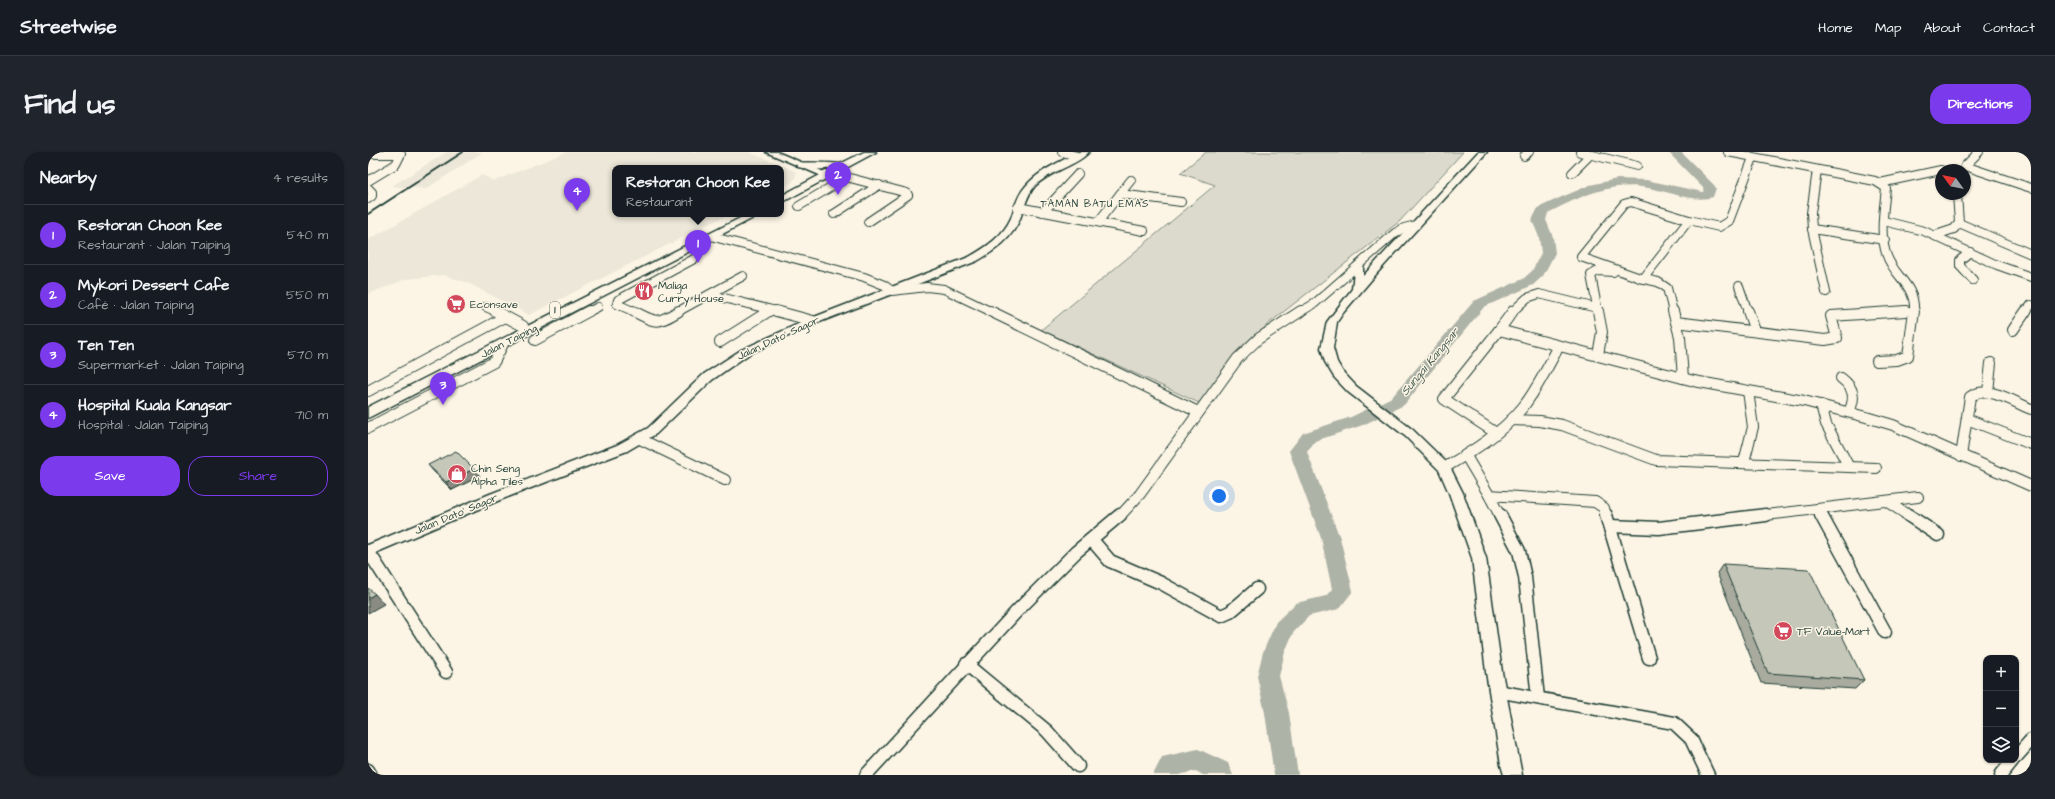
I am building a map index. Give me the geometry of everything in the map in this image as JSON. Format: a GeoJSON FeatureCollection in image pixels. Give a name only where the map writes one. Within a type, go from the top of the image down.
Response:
{"type":"FeatureCollection","features":[{"type":"Feature","properties":{"kind":"highway"},"geometry":{"type":"LineString","coordinates":[[824,174],[836,165],[862,152]]}},
{"type":"Feature","properties":{"kind":"highway"},"geometry":{"type":"LineString","coordinates":[[784,198],[824,174],[871,152]]}},
{"type":"Feature","properties":{"kind":"highway"},"geometry":{"type":"LineString","coordinates":[[801,187],[805,172],[802,165],[821,167],[836,165]]}},
{"type":"Feature","properties":{"kind":"highway"},"geometry":{"type":"LineString","coordinates":[[784,193],[801,187],[843,177]]}},
{"type":"Feature","properties":{"kind":"highway","name":"Jalan Taiping"},"geometry":{"type":"LineString","coordinates":[[368,405],[736,217]]}},
{"type":"Feature","properties":{"kind":"highway","name":"Jalan Taiping"},"geometry":{"type":"LineString","coordinates":[[368,413],[503,344],[575,313],[751,217]]}},
{"type":"Feature","properties":{"kind":"highway"},"geometry":{"type":"LineString","coordinates":[[623,276],[652,265],[663,264]]}},
{"type":"Feature","properties":{"kind":"main road"},"geometry":{"type":"LineString","coordinates":[[770,152],[824,174]]}},
{"type":"Feature","properties":{"kind":"main road"},"geometry":{"type":"LineString","coordinates":[[1483,152],[1357,289],[1332,322],[1327,348],[1331,362],[1352,389],[1409,433],[1444,468],[1456,493],[1479,558],[1497,691],[1513,775]]}},
{"type":"Feature","properties":{"kind":"main road","name":"Jalan Dato' Sagor"},"geometry":{"type":"LineString","coordinates":[[368,551],[495,497],[610,453],[640,439],[652,431],[698,386],[724,364],[767,341],[813,321],[953,268],[990,250],[1008,233],[1014,223],[1023,195],[1034,182],[1081,154]]}},
{"type":"Feature","properties":{"kind":"main road"},"geometry":{"type":"LineString","coordinates":[[1357,289],[1359,265]]}},
{"type":"Feature","properties":{"kind":"street"},"geometry":{"type":"LineString","coordinates":[[1062,152],[1081,154]]}},
{"type":"Feature","properties":{"kind":"street"},"geometry":{"type":"LineString","coordinates":[[1580,152],[1637,166]]}},
{"type":"Feature","properties":{"kind":"street"},"geometry":{"type":"LineString","coordinates":[[1728,152],[1880,183],[1935,172]]}},
{"type":"Feature","properties":{"kind":"street"},"geometry":{"type":"LineString","coordinates":[[1979,152],[1965,166],[2030,185]]}},
{"type":"Feature","properties":{"kind":"street"},"geometry":{"type":"LineString","coordinates":[[368,154],[403,153]]}},
{"type":"Feature","properties":{"kind":"street"},"geometry":{"type":"LineString","coordinates":[[368,174],[403,153]]}},
{"type":"Feature","properties":{"kind":"street"},"geometry":{"type":"LineString","coordinates":[[368,181],[396,164],[403,153]]}},
{"type":"Feature","properties":{"kind":"street"},"geometry":{"type":"LineString","coordinates":[[1572,173],[1590,154]]}},
{"type":"Feature","properties":{"kind":"street"},"geometry":{"type":"LineString","coordinates":[[1644,279],[1581,257],[1624,204],[1631,202],[1689,220],[1719,227],[1730,221],[1753,158]]}},
{"type":"Feature","properties":{"kind":"street"},"geometry":{"type":"LineString","coordinates":[[1817,170],[1811,213],[1812,229],[1826,292]]}},
{"type":"Feature","properties":{"kind":"street"},"geometry":{"type":"LineString","coordinates":[[824,174],[879,185],[903,192],[908,195],[868,222]]}},
{"type":"Feature","properties":{"kind":"street"},"geometry":{"type":"LineString","coordinates":[[1043,212],[1078,174]]}},
{"type":"Feature","properties":{"kind":"street"},"geometry":{"type":"LineString","coordinates":[[799,206],[843,177]]}},
{"type":"Feature","properties":{"kind":"street"},"geometry":{"type":"LineString","coordinates":[[1098,222],[1131,180]]}},
{"type":"Feature","properties":{"kind":"street"},"geometry":{"type":"LineString","coordinates":[[1877,361],[1897,360],[1908,356],[1914,311],[1913,296],[1890,262],[1886,253],[1884,221],[1886,188],[1880,183]]}},
{"type":"Feature","properties":{"kind":"street"},"geometry":{"type":"LineString","coordinates":[[834,214],[879,185]]}},
{"type":"Feature","properties":{"kind":"street"},"geometry":{"type":"LineString","coordinates":[[368,188],[372,192],[372,196],[368,199]]}},
{"type":"Feature","properties":{"kind":"street"},"geometry":{"type":"LineString","coordinates":[[1120,194],[1181,202]]}},
{"type":"Feature","properties":{"kind":"street"},"geometry":{"type":"LineString","coordinates":[[1936,235],[1954,229],[1959,223],[1957,200]]}},
{"type":"Feature","properties":{"kind":"street"},"geometry":{"type":"LineString","coordinates":[[1018,207],[1144,231]]}},
{"type":"Feature","properties":{"kind":"street"},"geometry":{"type":"LineString","coordinates":[[1644,279],[1689,220]]}},
{"type":"Feature","properties":{"kind":"street"},"geometry":{"type":"LineString","coordinates":[[1884,221],[1912,227],[1936,235],[1970,252],[2031,278]]}},
{"type":"Feature","properties":{"kind":"street"},"geometry":{"type":"LineString","coordinates":[[1959,223],[2031,254]]}},
{"type":"Feature","properties":{"kind":"street"},"geometry":{"type":"LineString","coordinates":[[866,775],[1016,611],[1076,552],[1116,520],[1140,494],[1158,472],[1198,412],[1238,358],[1275,327],[1314,304],[1395,233],[1404,228],[1416,225]]}},
{"type":"Feature","properties":{"kind":"street"},"geometry":{"type":"LineString","coordinates":[[1812,229],[1885,240]]}},
{"type":"Feature","properties":{"kind":"street"},"geometry":{"type":"LineString","coordinates":[[714,237],[864,277],[884,285],[892,291],[927,287],[944,289],[1198,412]]}},
{"type":"Feature","properties":{"kind":"street"},"geometry":{"type":"LineString","coordinates":[[1970,252],[1960,260],[1960,266],[1973,280]]}},
{"type":"Feature","properties":{"kind":"street"},"geometry":{"type":"LineString","coordinates":[[694,259],[618,300],[618,304],[656,322],[662,321],[712,295],[743,276]]}},
{"type":"Feature","properties":{"kind":"street"},"geometry":{"type":"LineString","coordinates":[[663,264],[675,269]]}},
{"type":"Feature","properties":{"kind":"street"},"geometry":{"type":"LineString","coordinates":[[1598,355],[1602,332],[1591,274],[1594,271],[1606,271],[1656,281],[1663,283],[1668,288],[1680,337],[1683,378]]}},
{"type":"Feature","properties":{"kind":"street"},"geometry":{"type":"LineString","coordinates":[[1739,286],[1755,331]]}},
{"type":"Feature","properties":{"kind":"street"},"geometry":{"type":"LineString","coordinates":[[1496,433],[1444,398],[1524,299],[1532,294],[1539,294],[1597,308]]}},
{"type":"Feature","properties":{"kind":"street"},"geometry":{"type":"LineString","coordinates":[[712,295],[813,321]]}},
{"type":"Feature","properties":{"kind":"street"},"geometry":{"type":"LineString","coordinates":[[2013,330],[2031,305]]}},
{"type":"Feature","properties":{"kind":"street"},"geometry":{"type":"LineString","coordinates":[[486,307],[523,326]]}},
{"type":"Feature","properties":{"kind":"street"},"geometry":{"type":"LineString","coordinates":[[535,340],[575,313],[598,307]]}},
{"type":"Feature","properties":{"kind":"street"},"geometry":{"type":"LineString","coordinates":[[720,342],[771,310]]}},
{"type":"Feature","properties":{"kind":"street"},"geometry":{"type":"LineString","coordinates":[[1676,322],[1825,340],[1837,338],[1836,330],[1831,321],[1831,316],[1914,311]]}},
{"type":"Feature","properties":{"kind":"street"},"geometry":{"type":"LineString","coordinates":[[368,391],[505,317]]}},
{"type":"Feature","properties":{"kind":"street"},"geometry":{"type":"LineString","coordinates":[[1499,330],[1683,378],[1821,405],[1849,412],[1893,425],[2031,486]]}},
{"type":"Feature","properties":{"kind":"street"},"geometry":{"type":"LineString","coordinates":[[368,428],[494,362],[503,344]]}},
{"type":"Feature","properties":{"kind":"street"},"geometry":{"type":"LineString","coordinates":[[1444,468],[1466,456],[1511,420],[1524,406],[1559,346]]}},
{"type":"Feature","properties":{"kind":"street"},"geometry":{"type":"LineString","coordinates":[[1988,392],[1991,363]]}},
{"type":"Feature","properties":{"kind":"street"},"geometry":{"type":"LineString","coordinates":[[1841,378],[1850,384],[1853,392],[1854,401],[1849,412]]}},
{"type":"Feature","properties":{"kind":"street"},"geometry":{"type":"LineString","coordinates":[[1744,462],[1753,427],[1748,391]]}},
{"type":"Feature","properties":{"kind":"street"},"geometry":{"type":"LineString","coordinates":[[1961,456],[1970,397],[1976,392],[1988,392],[2031,409]]}},
{"type":"Feature","properties":{"kind":"street"},"geometry":{"type":"LineString","coordinates":[[1821,405],[1826,424],[1849,467]]}},
{"type":"Feature","properties":{"kind":"street"},"geometry":{"type":"LineString","coordinates":[[1967,419],[2031,444]]}},
{"type":"Feature","properties":{"kind":"street"},"geometry":{"type":"LineString","coordinates":[[1511,420],[1547,422],[1568,427],[1632,454],[1656,460],[1876,468]]}},
{"type":"Feature","properties":{"kind":"street"},"geometry":{"type":"LineString","coordinates":[[640,439],[725,480]]}},
{"type":"Feature","properties":{"kind":"street"},"geometry":{"type":"LineString","coordinates":[[1466,456],[1490,495],[1519,551],[1525,577],[1538,698]]}},
{"type":"Feature","properties":{"kind":"street"},"geometry":{"type":"LineString","coordinates":[[1490,495],[1594,502],[1604,508],[1649,658]]}},
{"type":"Feature","properties":{"kind":"street"},"geometry":{"type":"LineString","coordinates":[[1610,526],[1659,528],[1918,497]]}},
{"type":"Feature","properties":{"kind":"street"},"geometry":{"type":"LineString","coordinates":[[1886,501],[1938,535]]}},
{"type":"Feature","properties":{"kind":"street"},"geometry":{"type":"LineString","coordinates":[[1818,509],[1885,632]]}},
{"type":"Feature","properties":{"kind":"street"},"geometry":{"type":"LineString","coordinates":[[1092,540],[1110,561],[1161,583],[1221,616],[1230,612],[1257,589]]}},
{"type":"Feature","properties":{"kind":"street"},"geometry":{"type":"LineString","coordinates":[[368,551],[446,672]]}},
{"type":"Feature","properties":{"kind":"street"},"geometry":{"type":"LineString","coordinates":[[966,664],[1047,731],[1078,766]]}},
{"type":"Feature","properties":{"kind":"street"},"geometry":{"type":"LineString","coordinates":[[1497,691],[1674,723],[1687,731],[1691,737],[1708,775]]}},
{"type":"Feature","properties":{"kind":"street"},"geometry":{"type":"LineString","coordinates":[[2019,754],[2031,740]]}},
{"type":"Feature","properties":{"kind":"street"},"geometry":{"type":"LineString","coordinates":[[2000,775],[2011,763]]}},
{"type":"Feature","properties":{"kind":"street"},"geometry":{"type":"LineString","coordinates":[[368,770],[371,775]]}},
{"type":"Feature","properties":{"kind":"shaded area"},"geometry":{"type":"Polygon","coordinates":[[[447,152],[483,152],[426,189],[392,186],[447,152]]]}},
{"type":"Feature","properties":{"kind":"shaded area"},"geometry":{"type":"Polygon","coordinates":[[[567,152],[749,152],[780,165],[612,165],[612,217],[723,217],[529,315],[468,283],[444,275],[406,279],[368,294],[368,240],[482,175],[494,181],[567,152]]]}},
{"type":"Feature","properties":{"kind":"shaded area"},"geometry":{"type":"Polygon","coordinates":[[[1206,152],[1463,152],[1400,221],[1268,324],[1199,403],[1041,330],[1215,185],[1180,173],[1206,152]]]}},
{"type":"Feature","properties":{"kind":"shaded area"},"geometry":{"type":"Polygon","coordinates":[[[784,167],[797,172],[793,182],[784,186],[784,167]]]}},
{"type":"Feature","properties":{"kind":"building"},"geometry":{"type":"Polygon","coordinates":[[[456,451],[474,469],[446,482],[428,465],[456,451]]]}},
{"type":"Feature","properties":{"kind":"building","name":"TF Value-Mart"},"geometry":{"type":"Polygon","coordinates":[[[1723,564],[1809,569],[1864,680],[1768,673],[1723,564]]]}},
{"type":"Feature","properties":{"kind":"building"},"geometry":{"type":"Polygon","coordinates":[[[368,588],[375,594],[368,598],[368,588]]]}},
{"type":"Feature","properties":{"kind":"waterway","name":"Sungai Kangsar"},"geometry":{"type":"LineString","coordinates":[[1286,775],[1277,713],[1268,676],[1274,652],[1284,628],[1303,609],[1332,603],[1343,591],[1336,556],[1298,451],[1309,437],[1357,421],[1398,401],[1479,304],[1528,282],[1538,273],[1548,253],[1546,237],[1539,220],[1543,211],[1584,192],[1617,183],[1636,182],[1702,196],[1709,194],[1710,188],[1674,152]]}},
{"type":"Feature","properties":{"kind":"waterway","name":"Sungai Kangsar"},"geometry":{"type":"LineString","coordinates":[[1165,775],[1171,765],[1198,760],[1219,771],[1221,775]]}},
{"type":"Feature","properties":{"kind":"railway"},"geometry":{"type":"LineString","coordinates":[[368,214],[463,152]]}},
{"type":"Feature","properties":{"kind":"place","name":"Mykori Dessert Cafe"},"geometry":{"type":"Point","coordinates":[838,195]}},
{"type":"Feature","properties":{"kind":"place","name":"Hospital Kuala Kangsar"},"geometry":{"type":"Point","coordinates":[577,211]}},
{"type":"Feature","properties":{"kind":"place","name":"Restoran Choon Kee"},"geometry":{"type":"Point","coordinates":[698,263]}},
{"type":"Feature","properties":{"kind":"place","name":"Maliga Curry House"},"geometry":{"type":"Point","coordinates":[644,291]}},
{"type":"Feature","properties":{"kind":"place","name":"Econsave"},"geometry":{"type":"Point","coordinates":[456,304]}},
{"type":"Feature","properties":{"kind":"place","name":"Ten Ten"},"geometry":{"type":"Point","coordinates":[443,405]}},
{"type":"Feature","properties":{"kind":"place","name":"Chin Seng Alpha Tiles"},"geometry":{"type":"Point","coordinates":[457,474]}},
{"type":"Feature","properties":{"kind":"place","name":"TF Value-Mart"},"geometry":{"type":"Point","coordinates":[1783,631]}},
{"type":"Feature","properties":{"kind":"district","name":"TAMAN BATU EMAS"},"geometry":{"type":"Point","coordinates":[1095,204]}}]}
